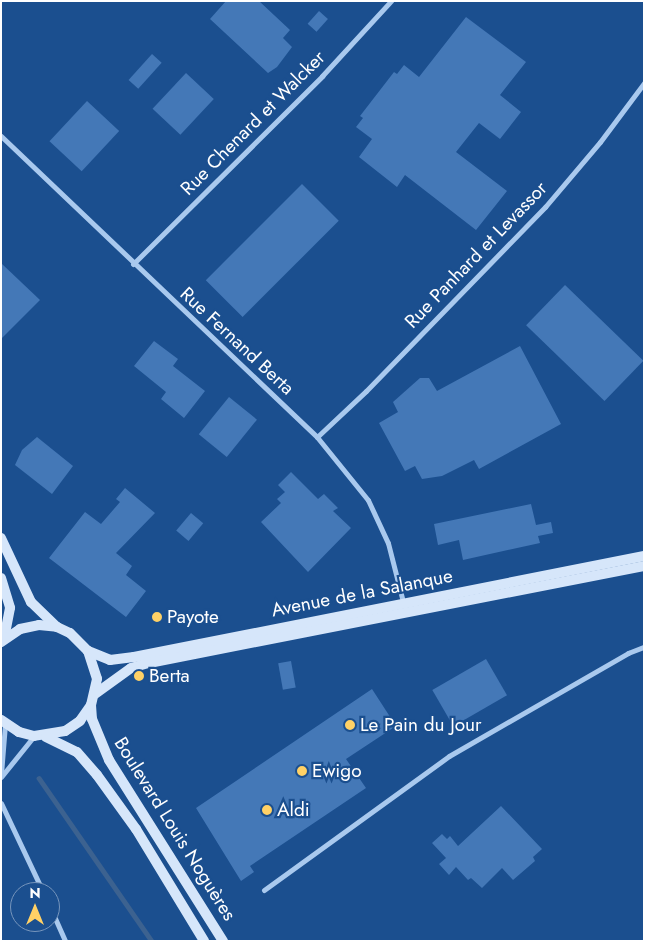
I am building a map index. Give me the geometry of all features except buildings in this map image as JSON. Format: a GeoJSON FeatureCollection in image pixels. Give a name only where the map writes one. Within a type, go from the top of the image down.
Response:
{"type":"FeatureCollection","features":[{"type":"Feature","properties":{"kind":"main road"},"geometry":{"type":"LineString","coordinates":[[1,538],[31,602],[58,627],[70,633],[88,651],[96,672],[95,694],[91,705],[80,721],[65,731],[46,736],[34,736],[3,722]]}},
{"type":"Feature","properties":{"kind":"main road","name":"Avenue de la Salanque"},"geometry":{"type":"LineString","coordinates":[[88,651],[110,660],[134,657],[403,602],[644,556]]}},
{"type":"Feature","properties":{"kind":"main road","name":"Avenue de la Salanque"},"geometry":{"type":"LineString","coordinates":[[95,694],[132,668],[149,663],[644,566]]}},
{"type":"Feature","properties":{"kind":"main road"},"geometry":{"type":"LineString","coordinates":[[1,578],[10,608],[3,640]]}},
{"type":"Feature","properties":{"kind":"main road"},"geometry":{"type":"LineString","coordinates":[[3,640],[30,627],[58,627]]}},
{"type":"Feature","properties":{"kind":"main road","name":"Boulevard Louis Noguères"},"geometry":{"type":"LineString","coordinates":[[91,705],[92,719],[109,760],[223,941]]}},
{"type":"Feature","properties":{"kind":"main road","name":"Boulevard Louis Noguères"},"geometry":{"type":"LineString","coordinates":[[46,736],[77,752],[97,775],[136,829],[204,941]]}},
{"type":"Feature","properties":{"kind":"street","name":"Rue Chenard et Walcker"},"geometry":{"type":"LineString","coordinates":[[134,264],[322,76],[391,1]]}},
{"type":"Feature","properties":{"kind":"street","name":"Rue Panhard et Levassor"},"geometry":{"type":"LineString","coordinates":[[317,437],[373,384],[545,206],[600,142],[644,83]]}},
{"type":"Feature","properties":{"kind":"street","name":"Rue Fernand Berta"},"geometry":{"type":"LineString","coordinates":[[1,136],[317,437],[368,500],[388,543],[403,602]]}},
{"type":"Feature","properties":{"kind":"street"},"geometry":{"type":"LineString","coordinates":[[264,890],[450,756],[628,653],[644,647]]}},
{"type":"Feature","properties":{"kind":"street"},"geometry":{"type":"LineString","coordinates":[[1,776],[3,722]]}},
{"type":"Feature","properties":{"kind":"street"},"geometry":{"type":"LineString","coordinates":[[1,776],[34,736]]}},
{"type":"Feature","properties":{"kind":"street"},"geometry":{"type":"LineString","coordinates":[[1,803],[38,882]]}},
{"type":"Feature","properties":{"kind":"waterway"},"geometry":{"type":"LineString","coordinates":[[39,778],[152,941]]}},
{"type":"Feature","properties":{"kind":"place","name":"Payote"},"geometry":{"type":"Point","coordinates":[157,617]}},
{"type":"Feature","properties":{"kind":"place","name":"Berta"},"geometry":{"type":"Point","coordinates":[139,676]}},
{"type":"Feature","properties":{"kind":"place","name":"Le Pain du Jour"},"geometry":{"type":"Point","coordinates":[350,725]}},
{"type":"Feature","properties":{"kind":"place","name":"Ewigo"},"geometry":{"type":"Point","coordinates":[302,771]}},
{"type":"Feature","properties":{"kind":"place","name":"Aldi"},"geometry":{"type":"Point","coordinates":[267,810]}}]}
